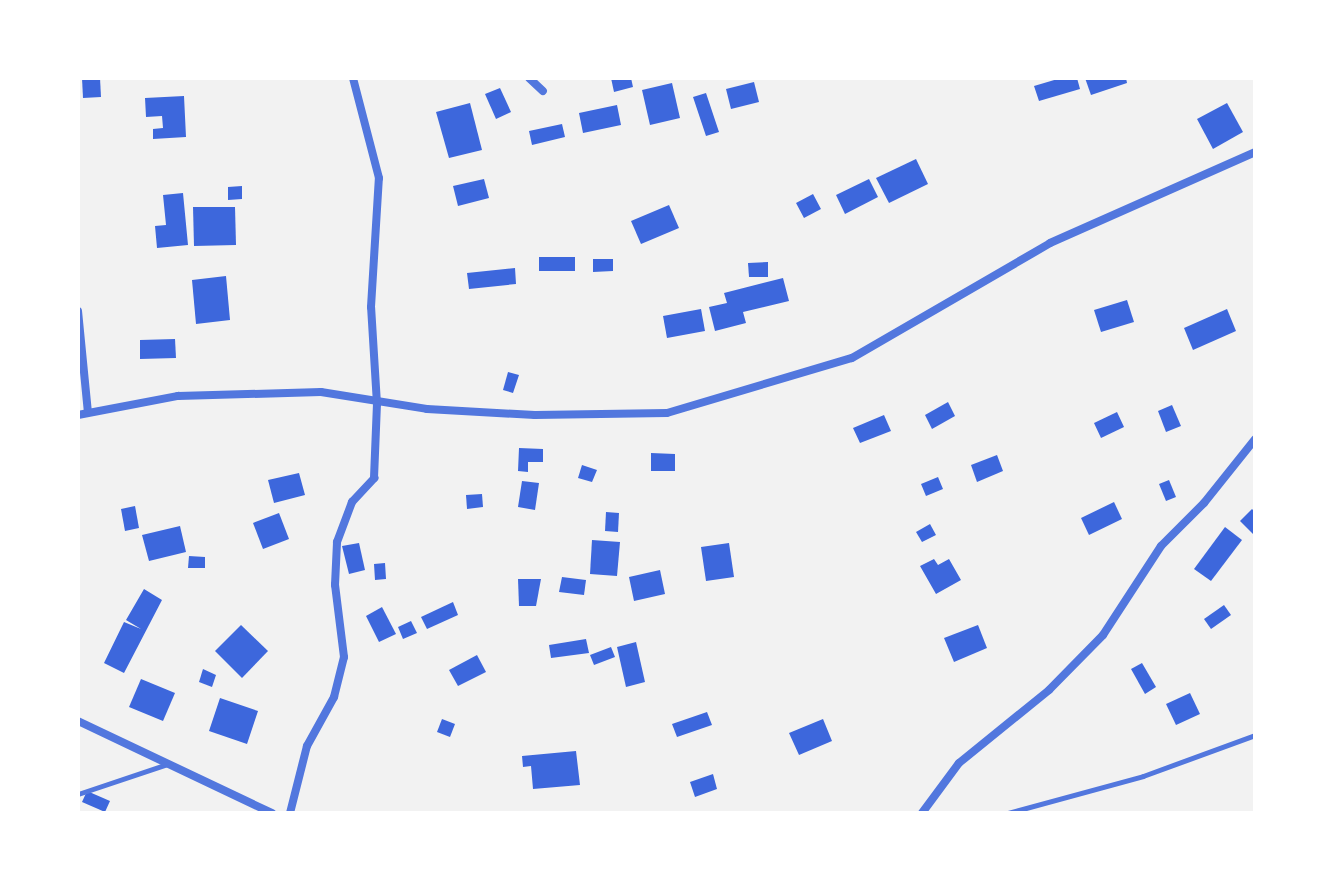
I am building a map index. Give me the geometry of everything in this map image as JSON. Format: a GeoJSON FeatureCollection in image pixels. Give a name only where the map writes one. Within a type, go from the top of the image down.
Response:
{"type":"FeatureCollection","features":[{"type":"Feature","properties":{"kind":"street"},"geometry":{"type":"LineString","coordinates":[[290,813],[307,746],[334,697],[344,657],[335,585],[337,542],[352,502],[374,478],[377,404],[370,358],[379,178],[353,78]]}},
{"type":"Feature","properties":{"kind":"street"},"geometry":{"type":"LineString","coordinates":[[529,78],[543,91]]}},
{"type":"Feature","properties":{"kind":"street"},"geometry":{"type":"LineString","coordinates":[[78,415],[178,396],[273,392],[321,392],[377,404],[535,415],[667,413],[743,393],[852,358],[1050,243],[1255,152]]}},
{"type":"Feature","properties":{"kind":"street"},"geometry":{"type":"LineString","coordinates":[[78,311],[88,413]]}},
{"type":"Feature","properties":{"kind":"street"},"geometry":{"type":"LineString","coordinates":[[922,813],[959,763],[1049,690],[1103,635],[1169,535],[1204,503],[1255,439]]}},
{"type":"Feature","properties":{"kind":"street"},"geometry":{"type":"LineString","coordinates":[[78,721],[272,813]]}},
{"type":"Feature","properties":{"kind":"lane"},"geometry":{"type":"LineString","coordinates":[[1008,813],[1143,776],[1255,735]]}},
{"type":"Feature","properties":{"kind":"lane"},"geometry":{"type":"LineString","coordinates":[[78,794],[167,764]]}},
{"type":"Feature","properties":{"kind":"building"},"geometry":{"type":"Polygon","coordinates":[[[82,78],[100,78],[101,97],[83,98],[82,78]]]}},
{"type":"Feature","properties":{"kind":"building"},"geometry":{"type":"Polygon","coordinates":[[[611,78],[631,78],[633,87],[614,92],[611,78]]]}},
{"type":"Feature","properties":{"kind":"building"},"geometry":{"type":"Polygon","coordinates":[[[1061,78],[1077,78],[1080,89],[1039,101],[1034,86],[1061,78]]]}},
{"type":"Feature","properties":{"kind":"building"},"geometry":{"type":"Polygon","coordinates":[[[1085,78],[1126,78],[1127,83],[1091,95],[1085,78]]]}},
{"type":"Feature","properties":{"kind":"building"},"geometry":{"type":"Polygon","coordinates":[[[754,82],[759,102],[731,109],[726,89],[754,82]]]}},
{"type":"Feature","properties":{"kind":"building"},"geometry":{"type":"Polygon","coordinates":[[[672,83],[680,118],[650,125],[642,90],[672,83]]]}},
{"type":"Feature","properties":{"kind":"building"},"geometry":{"type":"Polygon","coordinates":[[[500,88],[511,112],[496,119],[485,94],[500,88]]]}},
{"type":"Feature","properties":{"kind":"building"},"geometry":{"type":"Polygon","coordinates":[[[706,93],[719,132],[706,136],[693,97],[706,93]]]}},
{"type":"Feature","properties":{"kind":"building"},"geometry":{"type":"Polygon","coordinates":[[[184,96],[186,137],[153,139],[153,129],[163,128],[162,116],[146,117],[145,98],[184,96]]]}},
{"type":"Feature","properties":{"kind":"building"},"geometry":{"type":"Polygon","coordinates":[[[470,103],[482,150],[449,158],[436,112],[470,103]]]}},
{"type":"Feature","properties":{"kind":"building"},"geometry":{"type":"Polygon","coordinates":[[[1227,103],[1243,132],[1213,149],[1197,119],[1227,103]]]}},
{"type":"Feature","properties":{"kind":"building"},"geometry":{"type":"Polygon","coordinates":[[[617,105],[621,125],[583,133],[579,113],[617,105]]]}},
{"type":"Feature","properties":{"kind":"building"},"geometry":{"type":"Polygon","coordinates":[[[562,124],[565,137],[532,145],[529,131],[562,124]]]}},
{"type":"Feature","properties":{"kind":"building"},"geometry":{"type":"Polygon","coordinates":[[[916,159],[928,184],[889,203],[876,178],[916,159]]]}},
{"type":"Feature","properties":{"kind":"building"},"geometry":{"type":"Polygon","coordinates":[[[484,179],[489,198],[458,206],[453,186],[484,179]]]}},
{"type":"Feature","properties":{"kind":"building"},"geometry":{"type":"Polygon","coordinates":[[[869,179],[878,197],[845,214],[836,195],[869,179]]]}},
{"type":"Feature","properties":{"kind":"building"},"geometry":{"type":"Polygon","coordinates":[[[242,186],[242,199],[228,200],[228,187],[242,186]]]}},
{"type":"Feature","properties":{"kind":"building"},"geometry":{"type":"Polygon","coordinates":[[[183,193],[188,245],[157,248],[155,226],[166,225],[163,195],[183,193]]]}},
{"type":"Feature","properties":{"kind":"building"},"geometry":{"type":"Polygon","coordinates":[[[813,194],[821,209],[804,218],[796,203],[813,194]]]}},
{"type":"Feature","properties":{"kind":"building"},"geometry":{"type":"Polygon","coordinates":[[[669,205],[679,228],[641,244],[631,221],[669,205]]]}},
{"type":"Feature","properties":{"kind":"building"},"geometry":{"type":"Polygon","coordinates":[[[193,207],[235,207],[236,245],[194,246],[193,207]]]}},
{"type":"Feature","properties":{"kind":"building"},"geometry":{"type":"Polygon","coordinates":[[[539,257],[575,257],[575,271],[539,271],[539,257]]]}},
{"type":"Feature","properties":{"kind":"building"},"geometry":{"type":"Polygon","coordinates":[[[593,259],[613,259],[613,271],[593,272],[593,259]]]}},
{"type":"Feature","properties":{"kind":"building"},"geometry":{"type":"Polygon","coordinates":[[[768,262],[768,277],[749,277],[748,263],[768,262]]]}},
{"type":"Feature","properties":{"kind":"building"},"geometry":{"type":"Polygon","coordinates":[[[515,268],[516,284],[469,289],[467,273],[515,268]]]}},
{"type":"Feature","properties":{"kind":"building"},"geometry":{"type":"Polygon","coordinates":[[[226,276],[230,320],[196,324],[192,280],[226,276]]]}},
{"type":"Feature","properties":{"kind":"building"},"geometry":{"type":"Polygon","coordinates":[[[783,278],[789,301],[743,312],[746,323],[715,331],[709,307],[727,303],[724,293],[783,278]]]}},
{"type":"Feature","properties":{"kind":"building"},"geometry":{"type":"Polygon","coordinates":[[[1127,300],[1134,322],[1101,332],[1094,310],[1127,300]]]}},
{"type":"Feature","properties":{"kind":"building"},"geometry":{"type":"Polygon","coordinates":[[[701,309],[705,331],[667,338],[663,316],[701,309]]]}},
{"type":"Feature","properties":{"kind":"building"},"geometry":{"type":"Polygon","coordinates":[[[1227,309],[1236,331],[1193,350],[1184,328],[1227,309]]]}},
{"type":"Feature","properties":{"kind":"building"},"geometry":{"type":"Polygon","coordinates":[[[175,339],[176,358],[140,359],[140,340],[175,339]]]}},
{"type":"Feature","properties":{"kind":"building"},"geometry":{"type":"Polygon","coordinates":[[[508,372],[519,375],[513,393],[503,390],[508,372]]]}},
{"type":"Feature","properties":{"kind":"building"},"geometry":{"type":"Polygon","coordinates":[[[948,402],[955,416],[932,429],[925,415],[948,402]]]}},
{"type":"Feature","properties":{"kind":"building"},"geometry":{"type":"Polygon","coordinates":[[[1172,405],[1181,426],[1166,432],[1158,411],[1172,405]]]}},
{"type":"Feature","properties":{"kind":"building"},"geometry":{"type":"Polygon","coordinates":[[[1117,412],[1124,427],[1101,438],[1094,423],[1117,412]]]}},
{"type":"Feature","properties":{"kind":"building"},"geometry":{"type":"Polygon","coordinates":[[[884,415],[891,431],[860,443],[853,428],[884,415]]]}},
{"type":"Feature","properties":{"kind":"building"},"geometry":{"type":"Polygon","coordinates":[[[519,448],[543,449],[543,462],[528,462],[528,472],[518,471],[519,448]]]}},
{"type":"Feature","properties":{"kind":"building"},"geometry":{"type":"Polygon","coordinates":[[[651,453],[675,454],[675,471],[651,471],[651,453]]]}},
{"type":"Feature","properties":{"kind":"building"},"geometry":{"type":"Polygon","coordinates":[[[997,455],[1003,471],[977,482],[971,465],[997,455]]]}},
{"type":"Feature","properties":{"kind":"building"},"geometry":{"type":"Polygon","coordinates":[[[582,465],[597,470],[592,482],[578,478],[582,465]]]}},
{"type":"Feature","properties":{"kind":"building"},"geometry":{"type":"Polygon","coordinates":[[[299,473],[305,495],[274,503],[268,480],[299,473]]]}},
{"type":"Feature","properties":{"kind":"building"},"geometry":{"type":"Polygon","coordinates":[[[938,477],[943,489],[926,496],[921,484],[938,477]]]}},
{"type":"Feature","properties":{"kind":"building"},"geometry":{"type":"Polygon","coordinates":[[[1169,480],[1176,497],[1166,501],[1159,484],[1169,480]]]}},
{"type":"Feature","properties":{"kind":"building"},"geometry":{"type":"Polygon","coordinates":[[[522,481],[539,483],[535,510],[518,507],[522,481]]]}},
{"type":"Feature","properties":{"kind":"building"},"geometry":{"type":"Polygon","coordinates":[[[482,494],[483,507],[467,509],[466,495],[482,494]]]}},
{"type":"Feature","properties":{"kind":"building"},"geometry":{"type":"Polygon","coordinates":[[[1114,502],[1122,519],[1089,535],[1081,518],[1114,502]]]}},
{"type":"Feature","properties":{"kind":"building"},"geometry":{"type":"Polygon","coordinates":[[[135,506],[139,528],[125,531],[121,509],[135,506]]]}},
{"type":"Feature","properties":{"kind":"building"},"geometry":{"type":"Polygon","coordinates":[[[1252,509],[1255,512],[1255,536],[1240,521],[1252,509]]]}},
{"type":"Feature","properties":{"kind":"building"},"geometry":{"type":"Polygon","coordinates":[[[606,512],[619,513],[618,532],[605,531],[606,512]]]}},
{"type":"Feature","properties":{"kind":"building"},"geometry":{"type":"Polygon","coordinates":[[[279,513],[289,539],[263,549],[253,523],[279,513]]]}},
{"type":"Feature","properties":{"kind":"building"},"geometry":{"type":"Polygon","coordinates":[[[930,524],[936,535],[922,542],[916,532],[930,524]]]}},
{"type":"Feature","properties":{"kind":"building"},"geometry":{"type":"Polygon","coordinates":[[[180,526],[186,552],[149,561],[142,535],[180,526]]]}},
{"type":"Feature","properties":{"kind":"building"},"geometry":{"type":"Polygon","coordinates":[[[1225,527],[1242,540],[1211,581],[1194,569],[1225,527]]]}},
{"type":"Feature","properties":{"kind":"building"},"geometry":{"type":"Polygon","coordinates":[[[592,540],[620,542],[617,576],[590,574],[592,540]]]}},
{"type":"Feature","properties":{"kind":"building"},"geometry":{"type":"Polygon","coordinates":[[[359,543],[365,570],[349,574],[342,546],[359,543]]]}},
{"type":"Feature","properties":{"kind":"building"},"geometry":{"type":"Polygon","coordinates":[[[729,543],[734,577],[706,581],[701,547],[729,543]]]}},
{"type":"Feature","properties":{"kind":"building"},"geometry":{"type":"Polygon","coordinates":[[[189,556],[205,557],[205,568],[188,568],[189,556]]]}},
{"type":"Feature","properties":{"kind":"building"},"geometry":{"type":"Polygon","coordinates":[[[934,559],[938,565],[949,559],[961,580],[936,594],[920,566],[934,559]]]}},
{"type":"Feature","properties":{"kind":"building"},"geometry":{"type":"Polygon","coordinates":[[[385,563],[386,579],[375,580],[374,564],[385,563]]]}},
{"type":"Feature","properties":{"kind":"building"},"geometry":{"type":"Polygon","coordinates":[[[660,570],[665,594],[634,601],[629,577],[660,570]]]}},
{"type":"Feature","properties":{"kind":"building"},"geometry":{"type":"Polygon","coordinates":[[[562,577],[586,580],[584,595],[559,592],[562,577]]]}},
{"type":"Feature","properties":{"kind":"building"},"geometry":{"type":"Polygon","coordinates":[[[518,579],[541,579],[536,606],[519,606],[518,579]]]}},
{"type":"Feature","properties":{"kind":"building"},"geometry":{"type":"Polygon","coordinates":[[[144,589],[162,600],[124,673],[104,663],[124,622],[141,629],[126,620],[144,589]]]}},
{"type":"Feature","properties":{"kind":"building"},"geometry":{"type":"Polygon","coordinates":[[[453,602],[458,615],[427,629],[421,617],[453,602]]]}},
{"type":"Feature","properties":{"kind":"building"},"geometry":{"type":"Polygon","coordinates":[[[1224,605],[1231,615],[1211,629],[1204,619],[1224,605]]]}},
{"type":"Feature","properties":{"kind":"building"},"geometry":{"type":"Polygon","coordinates":[[[382,607],[396,634],[379,642],[366,616],[382,607]]]}},
{"type":"Feature","properties":{"kind":"building"},"geometry":{"type":"Polygon","coordinates":[[[411,621],[417,633],[403,639],[398,627],[411,621]]]}},
{"type":"Feature","properties":{"kind":"building"},"geometry":{"type":"Polygon","coordinates":[[[241,625],[268,651],[242,678],[215,651],[241,625]]]}},
{"type":"Feature","properties":{"kind":"building"},"geometry":{"type":"Polygon","coordinates":[[[978,625],[987,648],[954,662],[944,638],[978,625]]]}},
{"type":"Feature","properties":{"kind":"building"},"geometry":{"type":"Polygon","coordinates":[[[586,639],[589,653],[551,658],[549,645],[586,639]]]}},
{"type":"Feature","properties":{"kind":"building"},"geometry":{"type":"Polygon","coordinates":[[[636,642],[645,682],[626,687],[617,647],[636,642]]]}},
{"type":"Feature","properties":{"kind":"building"},"geometry":{"type":"Polygon","coordinates":[[[611,647],[615,657],[594,665],[590,655],[611,647]]]}},
{"type":"Feature","properties":{"kind":"building"},"geometry":{"type":"Polygon","coordinates":[[[477,655],[486,672],[458,686],[449,670],[477,655]]]}},
{"type":"Feature","properties":{"kind":"building"},"geometry":{"type":"Polygon","coordinates":[[[1142,663],[1156,687],[1145,694],[1131,669],[1142,663]]]}},
{"type":"Feature","properties":{"kind":"building"},"geometry":{"type":"Polygon","coordinates":[[[203,669],[216,675],[212,687],[199,682],[203,669]]]}},
{"type":"Feature","properties":{"kind":"building"},"geometry":{"type":"Polygon","coordinates":[[[141,679],[175,693],[163,721],[129,707],[141,679]]]}},
{"type":"Feature","properties":{"kind":"building"},"geometry":{"type":"Polygon","coordinates":[[[1190,693],[1200,714],[1176,725],[1166,704],[1190,693]]]}},
{"type":"Feature","properties":{"kind":"building"},"geometry":{"type":"Polygon","coordinates":[[[220,698],[258,711],[247,744],[209,731],[220,698]]]}},
{"type":"Feature","properties":{"kind":"building"},"geometry":{"type":"Polygon","coordinates":[[[707,712],[712,725],[677,737],[672,724],[707,712]]]}},
{"type":"Feature","properties":{"kind":"building"},"geometry":{"type":"Polygon","coordinates":[[[442,719],[455,724],[450,737],[437,732],[442,719]]]}},
{"type":"Feature","properties":{"kind":"building"},"geometry":{"type":"Polygon","coordinates":[[[823,719],[832,741],[799,755],[789,733],[823,719]]]}},
{"type":"Feature","properties":{"kind":"building"},"geometry":{"type":"Polygon","coordinates":[[[576,751],[580,785],[533,789],[531,766],[523,767],[522,756],[576,751]]]}},
{"type":"Feature","properties":{"kind":"building"},"geometry":{"type":"Polygon","coordinates":[[[713,774],[717,789],[695,797],[690,782],[713,774]]]}},
{"type":"Feature","properties":{"kind":"building"},"geometry":{"type":"Polygon","coordinates":[[[87,791],[110,801],[105,812],[82,802],[87,791]]]}}]}
